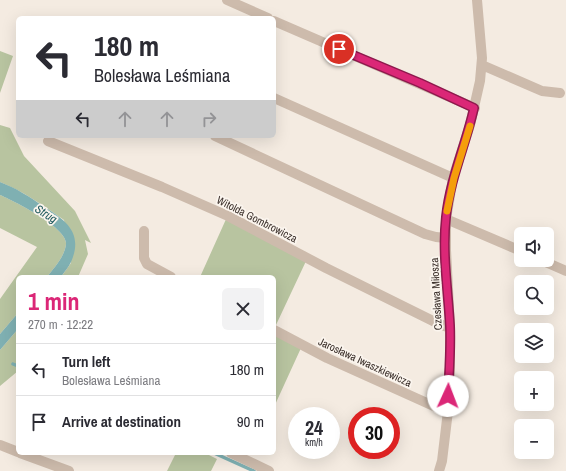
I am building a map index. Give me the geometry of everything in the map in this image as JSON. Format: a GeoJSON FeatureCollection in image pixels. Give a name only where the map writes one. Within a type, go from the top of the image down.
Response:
{"type":"FeatureCollection","features":[{"type":"Feature","properties":{"kind":"street"},"geometry":{"type":"LineString","coordinates":[[227,0],[263,16]]}},
{"type":"Feature","properties":{"kind":"street","name":"Czesława Miłosza"},"geometry":{"type":"LineString","coordinates":[[439,471],[442,461],[448,411],[450,328],[446,219],[454,178],[463,151],[480,81],[482,65],[481,37],[477,0]]}},
{"type":"Feature","properties":{"kind":"street"},"geometry":{"type":"LineString","coordinates":[[276,22],[420,83],[474,108]]}},
{"type":"Feature","properties":{"kind":"street"},"geometry":{"type":"LineString","coordinates":[[482,65],[542,92],[560,93]]}},
{"type":"Feature","properties":{"kind":"street"},"geometry":{"type":"LineString","coordinates":[[276,99],[454,178]]}},
{"type":"Feature","properties":{"kind":"street"},"geometry":{"type":"LineString","coordinates":[[219,138],[425,234],[446,238]]}},
{"type":"Feature","properties":{"kind":"street","name":"Witolda Gombrowicza"},"geometry":{"type":"LineString","coordinates":[[48,141],[162,187],[228,216],[326,268],[450,328]]}},
{"type":"Feature","properties":{"kind":"street"},"geometry":{"type":"LineString","coordinates":[[446,219],[514,248]]}},
{"type":"Feature","properties":{"kind":"street"},"geometry":{"type":"LineString","coordinates":[[144,231],[144,258],[147,264],[167,275]]}},
{"type":"Feature","properties":{"kind":"street"},"geometry":{"type":"LineString","coordinates":[[554,266],[566,271]]}},
{"type":"Feature","properties":{"kind":"street","name":"Jarosława Iwaszkiewicza"},"geometry":{"type":"LineString","coordinates":[[276,331],[327,358],[438,408],[448,411]]}},
{"type":"Feature","properties":{"kind":"street"},"geometry":{"type":"LineString","coordinates":[[0,445],[16,452]]}},
{"type":"Feature","properties":{"kind":"street"},"geometry":{"type":"LineString","coordinates":[[25,455],[69,471]]}},
{"type":"Feature","properties":{"kind":"street"},"geometry":{"type":"LineString","coordinates":[[235,455],[269,471]]}},
{"type":"Feature","properties":{"kind":"green space"},"geometry":{"type":"Polygon","coordinates":[[[0,51],[13,56],[0,93],[0,51]]]}},
{"type":"Feature","properties":{"kind":"green space"},"geometry":{"type":"Polygon","coordinates":[[[0,125],[10,128],[24,156],[75,211],[91,243],[85,240],[88,254],[79,275],[62,275],[71,263],[64,220],[25,194],[0,182],[0,125]]]}},
{"type":"Feature","properties":{"kind":"green space"},"geometry":{"type":"Polygon","coordinates":[[[0,195],[28,209],[50,223],[64,238],[66,244],[65,248],[56,266],[49,275],[17,275],[37,247],[0,228],[0,195]]]}},
{"type":"Feature","properties":{"kind":"green space"},"geometry":{"type":"Polygon","coordinates":[[[227,217],[307,259],[276,325],[276,275],[201,275],[227,217]]]}},
{"type":"Feature","properties":{"kind":"green space"},"geometry":{"type":"Polygon","coordinates":[[[16,277],[16,315],[0,334],[0,299],[16,277]]]}},
{"type":"Feature","properties":{"kind":"green space"},"geometry":{"type":"Polygon","coordinates":[[[16,331],[16,373],[0,386],[0,350],[16,331]]]}},
{"type":"Feature","properties":{"kind":"green space"},"geometry":{"type":"Polygon","coordinates":[[[276,334],[301,348],[276,403],[276,334]]]}},
{"type":"Feature","properties":{"kind":"green space"},"geometry":{"type":"Polygon","coordinates":[[[175,455],[209,455],[217,459],[211,471],[167,471],[175,455]]]}},
{"type":"Feature","properties":{"kind":"water","name":"Strug"},"geometry":{"type":"Polygon","coordinates":[[[0,182],[33,199],[58,216],[70,228],[74,235],[74,252],[70,264],[62,275],[49,275],[59,262],[64,253],[66,244],[64,238],[58,230],[39,216],[0,195],[0,182]]]}},
{"type":"Feature","properties":{"kind":"water"},"geometry":{"type":"Polygon","coordinates":[[[16,315],[16,331],[0,350],[0,334],[16,315]]]}},
{"type":"Feature","properties":{"kind":"waterway"},"geometry":{"type":"LineString","coordinates":[[218,455],[254,471]]}},
{"type":"Feature","properties":{"kind":"slow traffic"},"geometry":{"type":"LineString","coordinates":[[447,211],[454,178],[470,126]]}},
{"type":"Feature","properties":{"kind":"route"},"geometry":{"type":"LineString","coordinates":[[339,49],[420,83],[474,108],[463,151],[454,178],[448,202],[446,219],[450,328],[448,396]]}}]}
